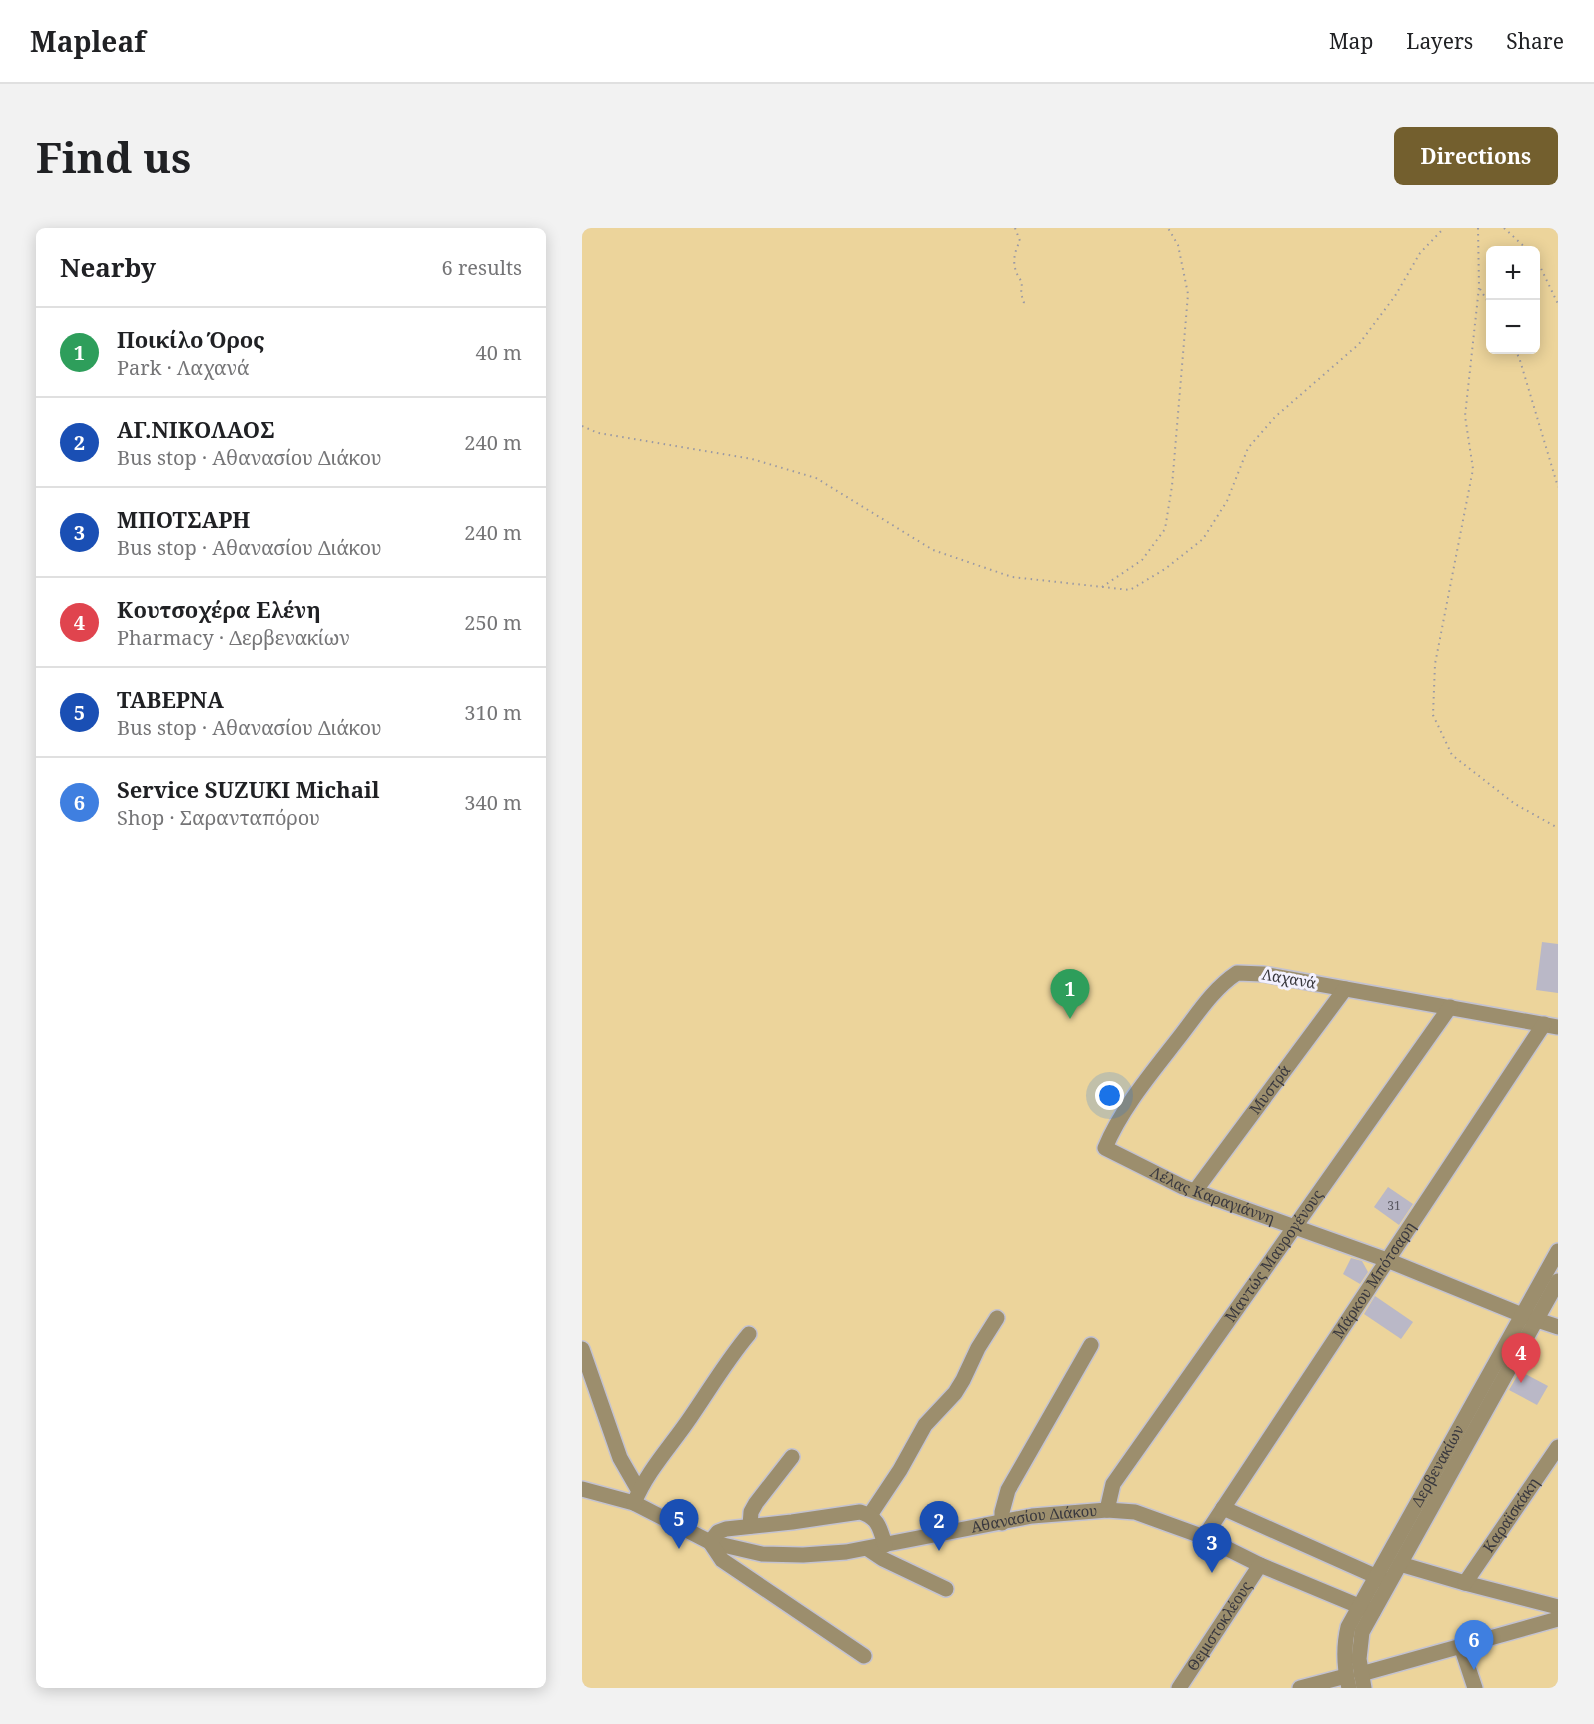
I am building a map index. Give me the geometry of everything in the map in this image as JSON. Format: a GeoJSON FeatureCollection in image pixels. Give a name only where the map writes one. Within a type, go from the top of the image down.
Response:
{"type":"FeatureCollection","features":[{"type":"Feature","properties":{"kind":"street","name":"Λαχανά"},"geometry":{"type":"LineString","coordinates":[[1106,1148],[1114,1127],[1168,1052],[1215,991],[1237,973],[1250,972],[1551,1025]]}},
{"type":"Feature","properties":{"kind":"street","name":"Μυστρά"},"geometry":{"type":"LineString","coordinates":[[1195,1191],[1346,989]]}},
{"type":"Feature","properties":{"kind":"street","name":"Μαντώς Μαυρογένους"},"geometry":{"type":"LineString","coordinates":[[1107,1509],[1113,1484],[1450,1007]]}},
{"type":"Feature","properties":{"kind":"street","name":"Μάρκου Μπότσαρη"},"geometry":{"type":"LineString","coordinates":[[1204,1537],[1388,1260],[1551,1025]]}},
{"type":"Feature","properties":{"kind":"street","name":"Λέλας Καραγιάννη"},"geometry":{"type":"LineString","coordinates":[[1106,1148],[1172,1182],[1388,1260],[1558,1327]]}},
{"type":"Feature","properties":{"kind":"street","name":"Δερβενακίων"},"geometry":{"type":"LineString","coordinates":[[1383,1579],[1400,1564],[1530,1317],[1558,1251]]}},
{"type":"Feature","properties":{"kind":"street","name":"Δερβενακίων"},"geometry":{"type":"LineString","coordinates":[[1355,1682],[1344,1644],[1348,1627],[1367,1609],[1530,1317],[1558,1281]]}},
{"type":"Feature","properties":{"kind":"street"},"geometry":{"type":"LineString","coordinates":[[870,1515],[900,1470],[925,1425],[959,1386],[978,1348],[997,1318]]}},
{"type":"Feature","properties":{"kind":"street"},"geometry":{"type":"LineString","coordinates":[[637,1497],[734,1352],[749,1334]]}},
{"type":"Feature","properties":{"kind":"street"},"geometry":{"type":"LineString","coordinates":[[1002,1523],[1002,1512],[1008,1490],[1091,1346]]}},
{"type":"Feature","properties":{"kind":"street"},"geometry":{"type":"LineString","coordinates":[[583,1353],[620,1458],[637,1497]]}},
{"type":"Feature","properties":{"kind":"street","name":"Καραϊσκάκη"},"geometry":{"type":"LineString","coordinates":[[1465,1583],[1558,1447]]}},
{"type":"Feature","properties":{"kind":"street"},"geometry":{"type":"LineString","coordinates":[[750,1526],[751,1512],[756,1503],[792,1457]]}},
{"type":"Feature","properties":{"kind":"street","name":"Αθανασίου Διάκου"},"geometry":{"type":"LineString","coordinates":[[582,1489],[637,1497],[710,1542],[762,1554],[803,1555],[868,1548],[1032,1516],[1107,1509],[1135,1512],[1204,1537],[1260,1565],[1367,1609]]}},
{"type":"Feature","properties":{"kind":"street"},"geometry":{"type":"LineString","coordinates":[[1223,1508],[1383,1579]]}},
{"type":"Feature","properties":{"kind":"street"},"geometry":{"type":"LineString","coordinates":[[864,1656],[722,1560],[710,1542],[718,1532],[726,1529],[860,1512],[870,1515],[877,1523],[885,1545]]}},
{"type":"Feature","properties":{"kind":"street"},"geometry":{"type":"LineString","coordinates":[[868,1548],[883,1559],[946,1589]]}},
{"type":"Feature","properties":{"kind":"street"},"geometry":{"type":"LineString","coordinates":[[1400,1564],[1558,1607]]}},
{"type":"Feature","properties":{"kind":"street","name":"Θεμιστοκλέους"},"geometry":{"type":"LineString","coordinates":[[1179,1688],[1260,1565]]}},
{"type":"Feature","properties":{"kind":"street"},"geometry":{"type":"LineString","coordinates":[[1300,1688],[1355,1682],[1461,1646],[1558,1619]]}},
{"type":"Feature","properties":{"kind":"street"},"geometry":{"type":"LineString","coordinates":[[1461,1646],[1475,1688]]}},
{"type":"Feature","properties":{"kind":"path"},"geometry":{"type":"LineString","coordinates":[[1015,228],[1020,241],[1014,252],[1015,272],[1022,282],[1021,294],[1024,302],[1022,305]]}},
{"type":"Feature","properties":{"kind":"path"},"geometry":{"type":"LineString","coordinates":[[1102,587],[1142,560],[1165,529],[1172,486],[1188,294],[1178,245],[1168,228]]}},
{"type":"Feature","properties":{"kind":"path"},"geometry":{"type":"LineString","coordinates":[[582,426],[598,433],[752,459],[816,478],[933,550],[1012,577],[1131,590],[1165,569],[1203,539],[1227,501],[1248,448],[1275,417],[1359,344],[1395,296],[1420,253],[1444,228]]}},
{"type":"Feature","properties":{"kind":"path"},"geometry":{"type":"LineString","coordinates":[[1478,228],[1479,287],[1465,416],[1473,469],[1435,664],[1433,715],[1452,755],[1515,804],[1558,828]]}},
{"type":"Feature","properties":{"kind":"path"},"geometry":{"type":"LineString","coordinates":[[1504,228],[1523,246]]}},
{"type":"Feature","properties":{"kind":"path"},"geometry":{"type":"LineString","coordinates":[[1540,266],[1558,304]]}},
{"type":"Feature","properties":{"kind":"path"},"geometry":{"type":"LineString","coordinates":[[1479,287],[1487,300]]}},
{"type":"Feature","properties":{"kind":"path"},"geometry":{"type":"LineString","coordinates":[[1517,354],[1558,487]]}},
{"type":"Feature","properties":{"kind":"shaded area"},"geometry":{"type":"Polygon","coordinates":[[[582,228],[1558,228],[1558,1688],[582,1688],[582,228]]]}},
{"type":"Feature","properties":{"kind":"building"},"geometry":{"type":"Polygon","coordinates":[[[1542,942],[1558,944],[1558,993],[1536,990],[1542,942]]]}},
{"type":"Feature","properties":{"kind":"building"},"geometry":{"type":"Polygon","coordinates":[[[1388,1187],[1413,1204],[1399,1225],[1374,1207],[1388,1187]]]}},
{"type":"Feature","properties":{"kind":"building"},"geometry":{"type":"Polygon","coordinates":[[[1351,1258],[1362,1261],[1368,1272],[1360,1284],[1343,1274],[1351,1258]]]}},
{"type":"Feature","properties":{"kind":"building"},"geometry":{"type":"Polygon","coordinates":[[[1375,1296],[1413,1322],[1401,1339],[1364,1314],[1375,1296]]]}},
{"type":"Feature","properties":{"kind":"building"},"geometry":{"type":"Polygon","coordinates":[[[1520,1371],[1548,1386],[1537,1405],[1509,1390],[1520,1371]]]}},
{"type":"Feature","properties":{"kind":"place","name":"Ποικίλο Όρος"},"geometry":{"type":"Point","coordinates":[1070,1019]}},
{"type":"Feature","properties":{"kind":"place","name":"Κουτσοχέρα Ελένη"},"geometry":{"type":"Point","coordinates":[1521,1383]}},
{"type":"Feature","properties":{"kind":"place","name":"ΤΑΒΕΡΝΑ"},"geometry":{"type":"Point","coordinates":[679,1549]}},
{"type":"Feature","properties":{"kind":"place","name":"ΑΓ.ΝΙΚΟΛΑΟΣ"},"geometry":{"type":"Point","coordinates":[939,1551]}},
{"type":"Feature","properties":{"kind":"place","name":"ΜΠΟΤΣΑΡΗ"},"geometry":{"type":"Point","coordinates":[1212,1573]}},
{"type":"Feature","properties":{"kind":"place","name":"Service SUZUKI Michail"},"geometry":{"type":"Point","coordinates":[1474,1670]}}]}
